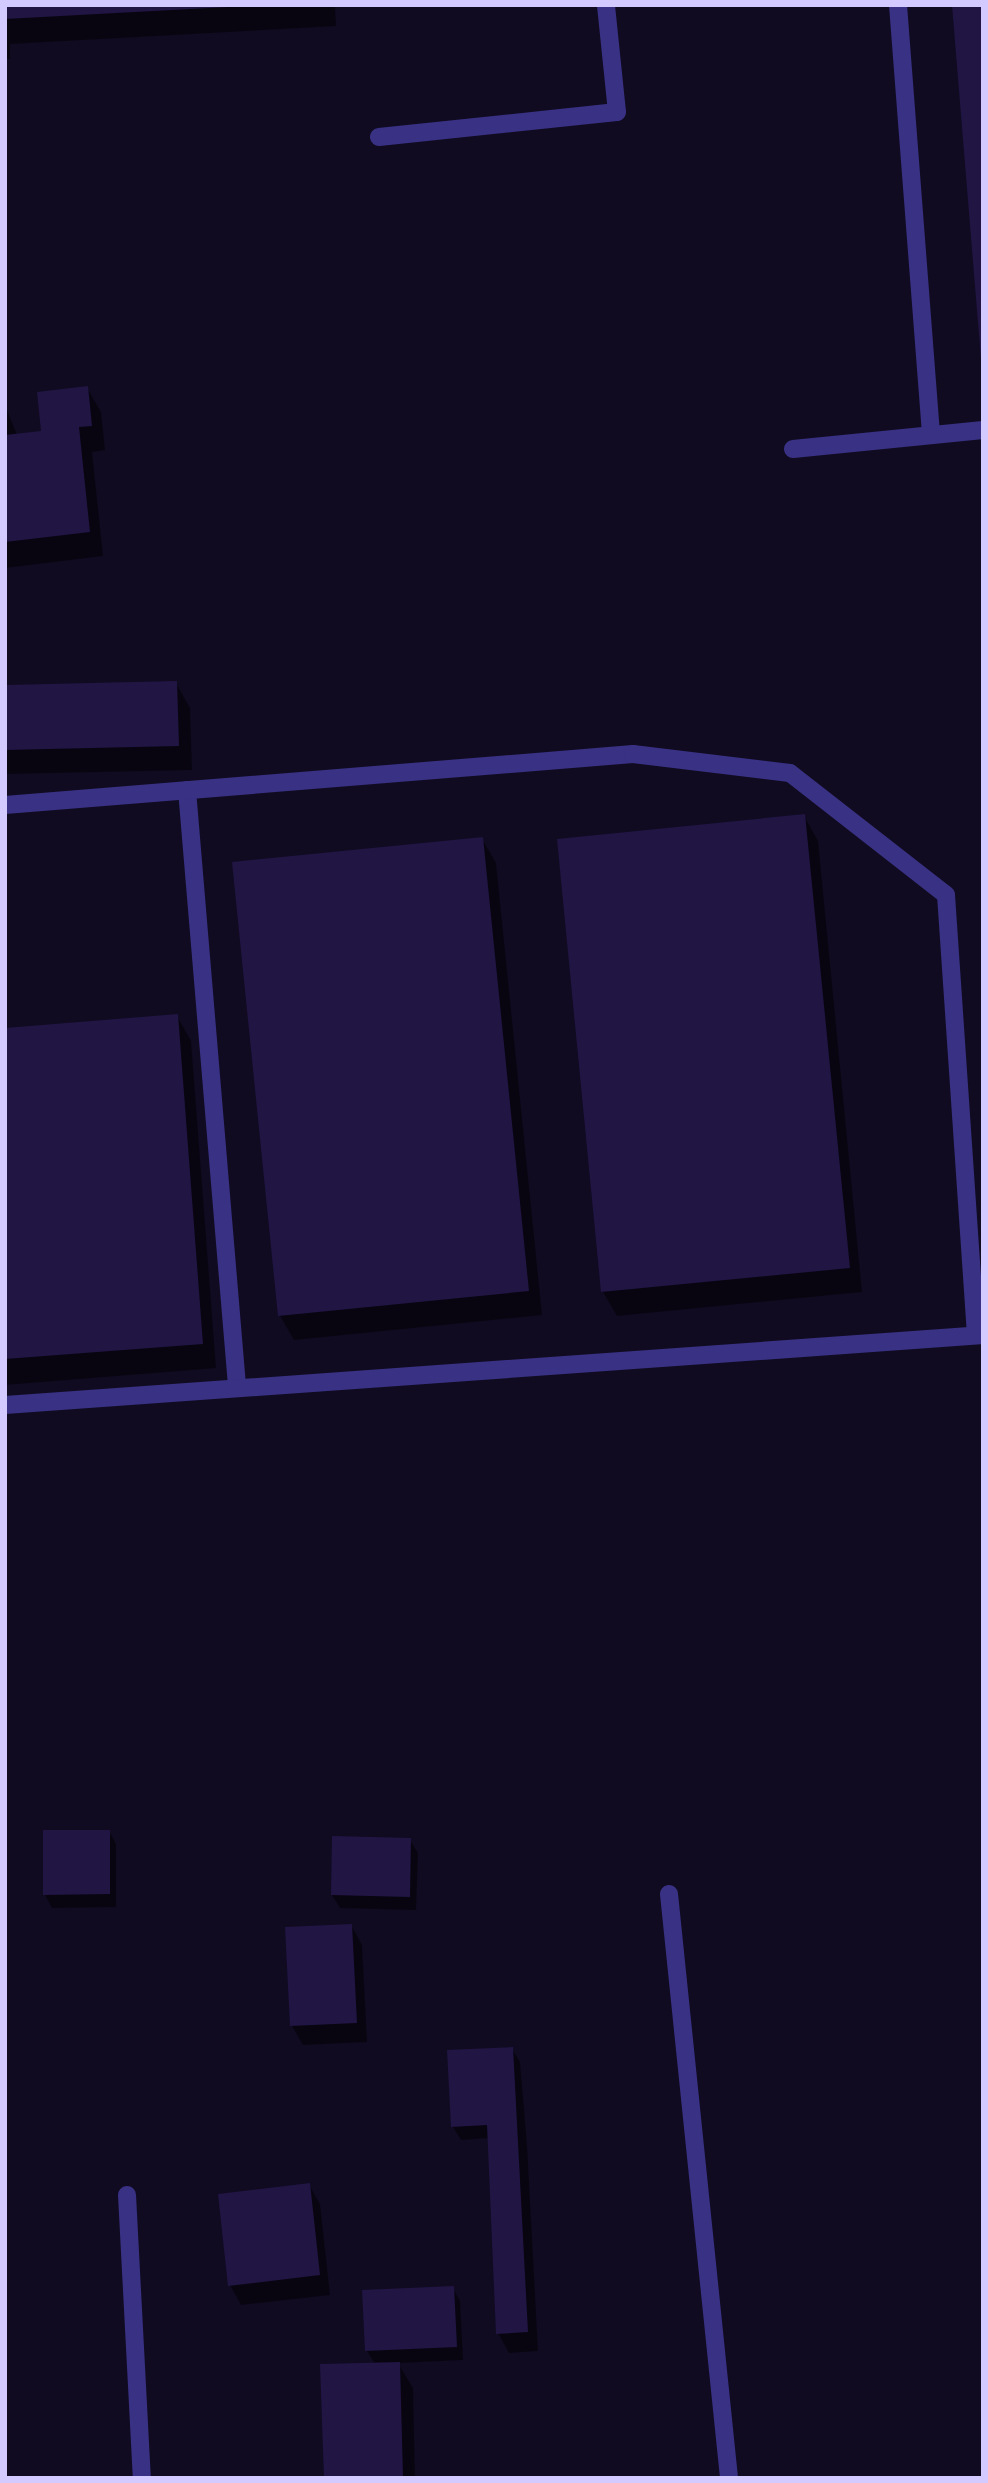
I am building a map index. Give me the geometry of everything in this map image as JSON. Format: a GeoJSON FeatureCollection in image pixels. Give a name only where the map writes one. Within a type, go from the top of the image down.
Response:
{"type":"FeatureCollection","features":[{"type":"Feature","properties":{"kind":"lane"},"geometry":{"type":"LineString","coordinates":[[379,137],[617,112],[606,5]]}},
{"type":"Feature","properties":{"kind":"lane"},"geometry":{"type":"LineString","coordinates":[[898,5],[932,435]]}},
{"type":"Feature","properties":{"kind":"lane"},"geometry":{"type":"LineString","coordinates":[[793,449],[983,430]]}},
{"type":"Feature","properties":{"kind":"lane"},"geometry":{"type":"LineString","coordinates":[[5,805],[633,754],[790,773],[946,894],[979,1335],[237,1386],[5,1405]]}},
{"type":"Feature","properties":{"kind":"lane"},"geometry":{"type":"LineString","coordinates":[[187,790],[237,1386]]}},
{"type":"Feature","properties":{"kind":"lane"},"geometry":{"type":"LineString","coordinates":[[669,1894],[729,2478]]}},
{"type":"Feature","properties":{"kind":"lane"},"geometry":{"type":"LineString","coordinates":[[127,2195],[142,2478]]}},
{"type":"Feature","properties":{"kind":"building"},"geometry":{"type":"Polygon","coordinates":[[[5,5],[228,5],[228,7],[5,19],[5,5]]]}},
{"type":"Feature","properties":{"kind":"building"},"geometry":{"type":"Polygon","coordinates":[[[952,5],[983,5],[983,359],[981,359],[952,5]]]}},
{"type":"Feature","properties":{"kind":"building"},"geometry":{"type":"Polygon","coordinates":[[[88,386],[92,426],[79,427],[90,532],[5,542],[5,435],[41,431],[37,392],[88,386]]]}},
{"type":"Feature","properties":{"kind":"building"},"geometry":{"type":"Polygon","coordinates":[[[177,681],[179,746],[5,750],[5,685],[177,681]]]}},
{"type":"Feature","properties":{"kind":"building"},"geometry":{"type":"Polygon","coordinates":[[[805,814],[850,1268],[601,1292],[557,839],[805,814]]]}},
{"type":"Feature","properties":{"kind":"building"},"geometry":{"type":"Polygon","coordinates":[[[483,837],[529,1291],[278,1316],[232,862],[483,837]]]}},
{"type":"Feature","properties":{"kind":"building"},"geometry":{"type":"Polygon","coordinates":[[[178,1014],[203,1344],[5,1359],[5,1028],[178,1014]]]}},
{"type":"Feature","properties":{"kind":"building"},"geometry":{"type":"Polygon","coordinates":[[[43,1830],[110,1830],[110,1894],[43,1895],[43,1830]]]}},
{"type":"Feature","properties":{"kind":"building"},"geometry":{"type":"Polygon","coordinates":[[[332,1836],[411,1838],[410,1897],[331,1895],[332,1836]]]}},
{"type":"Feature","properties":{"kind":"building"},"geometry":{"type":"Polygon","coordinates":[[[352,1924],[357,2023],[290,2026],[285,1927],[352,1924]]]}},
{"type":"Feature","properties":{"kind":"building"},"geometry":{"type":"Polygon","coordinates":[[[513,2047],[528,2332],[496,2334],[487,2125],[451,2127],[447,2050],[513,2047]]]}},
{"type":"Feature","properties":{"kind":"building"},"geometry":{"type":"Polygon","coordinates":[[[310,2183],[320,2275],[228,2286],[218,2194],[310,2183]]]}},
{"type":"Feature","properties":{"kind":"building"},"geometry":{"type":"Polygon","coordinates":[[[454,2286],[457,2347],[365,2351],[362,2290],[454,2286]]]}},
{"type":"Feature","properties":{"kind":"building"},"geometry":{"type":"Polygon","coordinates":[[[400,2362],[403,2478],[324,2478],[320,2364],[400,2362]]]}}]}
